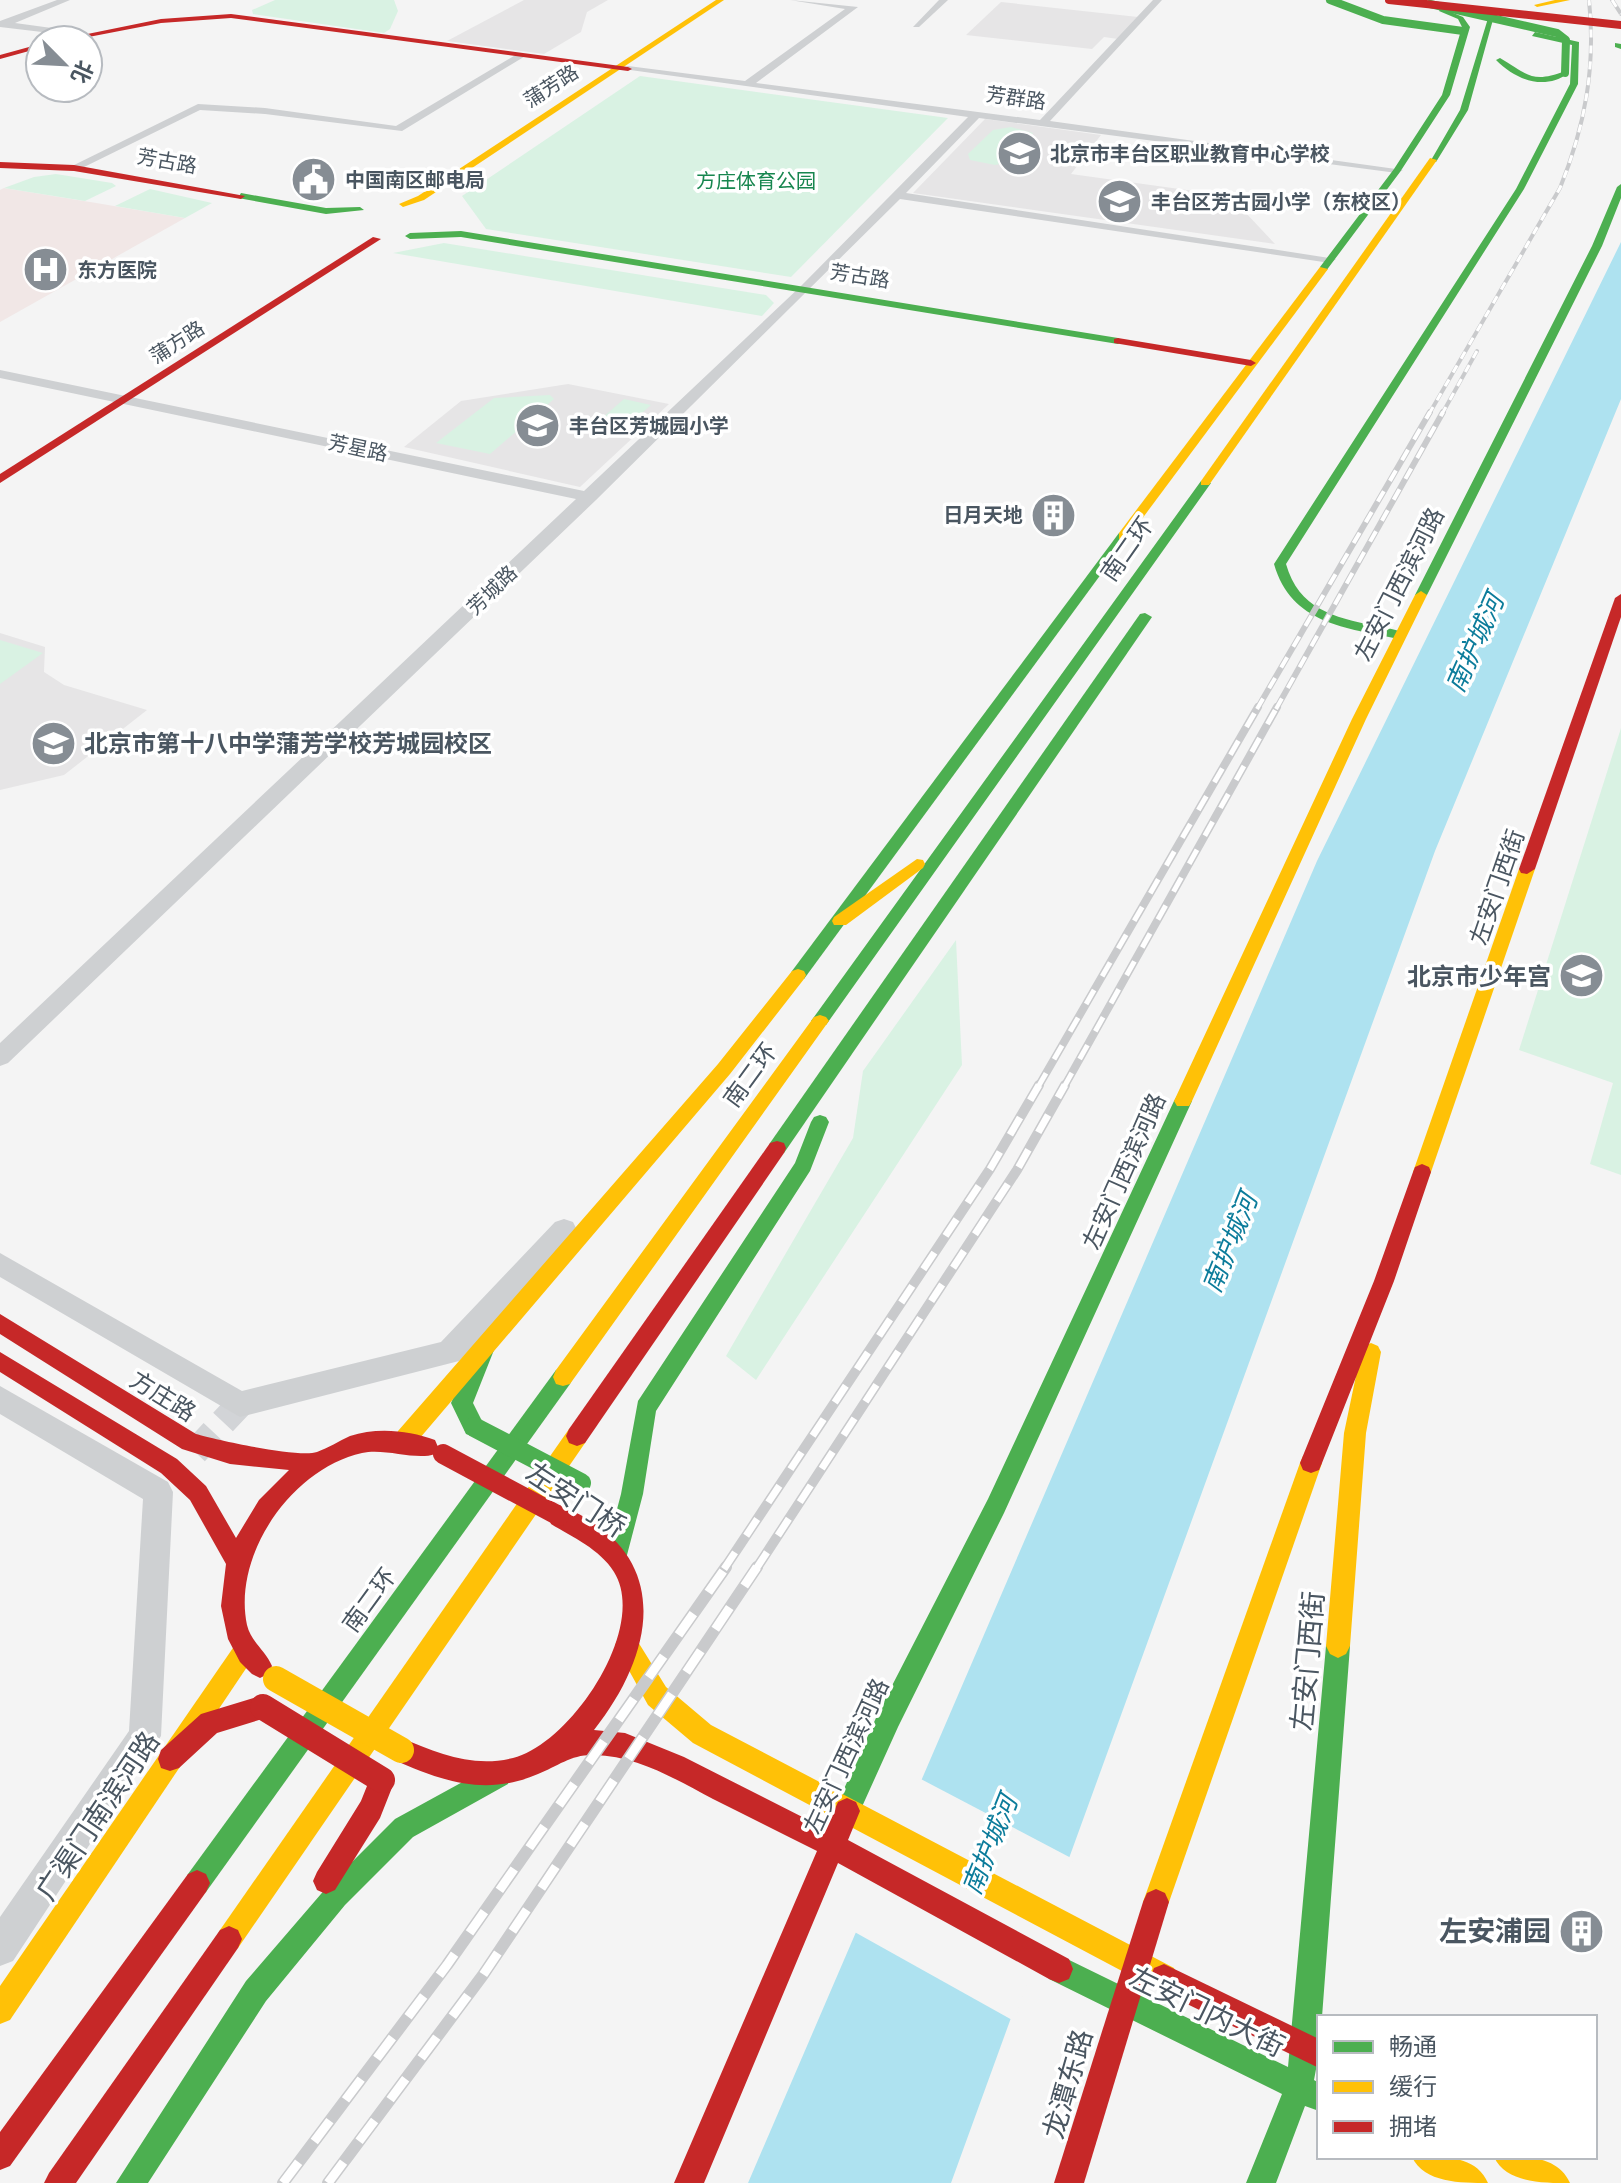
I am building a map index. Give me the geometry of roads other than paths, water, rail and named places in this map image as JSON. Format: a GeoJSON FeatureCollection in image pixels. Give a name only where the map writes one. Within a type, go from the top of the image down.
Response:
{"type":"FeatureCollection","features":[{"type":"Feature","properties":{"kind":"main road"},"geometry":{"type":"LineString","coordinates":[[231,16],[265,0]]}},
{"type":"Feature","properties":{"kind":"main road","name":"蒲芳路"},"geometry":{"type":"LineString","coordinates":[[410,236],[432,215],[430,199],[721,0]]}},
{"type":"Feature","properties":{"kind":"main road","name":"蒲芳路"},"geometry":{"type":"LineString","coordinates":[[389,205],[421,198],[732,0]]}},
{"type":"Feature","properties":{"kind":"main road"},"geometry":{"type":"LineString","coordinates":[[1330,0],[1383,20],[1487,14],[1535,34],[1576,44],[1574,84],[1520,189],[1280,564],[1284,586],[1304,607],[1321,616],[1399,635]]}},
{"type":"Feature","properties":{"kind":"main road"},"geometry":{"type":"LineString","coordinates":[[1389,0],[1537,5],[1567,0]]}},
{"type":"Feature","properties":{"kind":"main road"},"geometry":{"type":"LineString","coordinates":[[1397,1],[1374,5],[1369,10],[1394,20],[1487,14]]}},
{"type":"Feature","properties":{"kind":"main road"},"geometry":{"type":"LineString","coordinates":[[1425,2],[1557,33],[1566,40],[1565,73],[1557,79],[1530,79],[1508,71],[1500,60],[1487,14]]}},
{"type":"Feature","properties":{"kind":"main road"},"geometry":{"type":"LineString","coordinates":[[1425,2],[1487,14],[1621,23]]}},
{"type":"Feature","properties":{"kind":"main road"},"geometry":{"type":"LineString","coordinates":[[1425,2],[1621,23]]}},
{"type":"Feature","properties":{"kind":"main road"},"geometry":{"type":"LineString","coordinates":[[243,1653],[230,1605],[235,1557],[251,1525],[283,1486],[318,1463],[357,1445],[406,1438],[724,1069],[840,921],[1127,530],[1397,170],[1446,95],[1467,23],[1487,14]]}},
{"type":"Feature","properties":{"kind":"main road","name":"南二环"},"geometry":{"type":"LineString","coordinates":[[0,2156],[952,839],[1366,255],[1464,110],[1487,14]]}},
{"type":"Feature","properties":{"kind":"main road","name":"芳群路"},"geometry":{"type":"LineString","coordinates":[[104,32],[161,21],[231,16],[624,69]]}},
{"type":"Feature","properties":{"kind":"main road"},"geometry":{"type":"LineString","coordinates":[[0,57],[24,50]]}},
{"type":"Feature","properties":{"kind":"main road"},"geometry":{"type":"LineString","coordinates":[[1493,85],[1500,60]]}},
{"type":"Feature","properties":{"kind":"main road"},"geometry":{"type":"LineString","coordinates":[[1420,137],[1464,110]]}},
{"type":"Feature","properties":{"kind":"main road"},"geometry":{"type":"LineString","coordinates":[[1448,172],[1484,112]]}},
{"type":"Feature","properties":{"kind":"main road","name":"芳古路"},"geometry":{"type":"LineString","coordinates":[[0,165],[74,168],[326,211]]}},
{"type":"Feature","properties":{"kind":"main road","name":"左安门西滨河路"},"geometry":{"type":"LineString","coordinates":[[689,2183],[831,1845],[889,1718],[1003,1492],[1399,635],[1597,246],[1621,187]]}},
{"type":"Feature","properties":{"kind":"main road"},"geometry":{"type":"LineString","coordinates":[[326,211],[389,205],[432,215],[461,234]]}},
{"type":"Feature","properties":{"kind":"main road","name":"蒲方路"},"geometry":{"type":"LineString","coordinates":[[0,467],[120,399],[348,230],[360,210]]}},
{"type":"Feature","properties":{"kind":"main road"},"geometry":{"type":"LineString","coordinates":[[326,211],[348,230],[376,239],[461,234]]}},
{"type":"Feature","properties":{"kind":"main road","name":"芳古路"},"geometry":{"type":"LineString","coordinates":[[461,234],[1251,363]]}},
{"type":"Feature","properties":{"kind":"main road","name":"蒲方路"},"geometry":{"type":"LineString","coordinates":[[0,479],[120,399],[376,239]]}},
{"type":"Feature","properties":{"kind":"main road"},"geometry":{"type":"LineString","coordinates":[[1311,286],[1366,255]]}},
{"type":"Feature","properties":{"kind":"main road"},"geometry":{"type":"LineString","coordinates":[[1127,530],[1133,582]]}},
{"type":"Feature","properties":{"kind":"main road","name":"左安门西街"},"geometry":{"type":"LineString","coordinates":[[1122,2001],[1322,1432],[1384,1281],[1621,598]]}},
{"type":"Feature","properties":{"kind":"main road"},"geometry":{"type":"LineString","coordinates":[[59,2183],[852,1044],[1154,603]]}},
{"type":"Feature","properties":{"kind":"main road"},"geometry":{"type":"LineString","coordinates":[[840,921],[952,839]]}},
{"type":"Feature","properties":{"kind":"main road"},"geometry":{"type":"LineString","coordinates":[[622,1448],[803,1166],[852,1044]]}},
{"type":"Feature","properties":{"kind":"main road","name":"左安门西街"},"geometry":{"type":"LineString","coordinates":[[1298,2088],[1312,2051],[1355,1433],[1384,1281]]}},
{"type":"Feature","properties":{"kind":"main road","name":"方庄路"},"geometry":{"type":"LineString","coordinates":[[0,1323],[190,1442],[230,1454],[318,1463]]}},
{"type":"Feature","properties":{"kind":"main road"},"geometry":{"type":"LineString","coordinates":[[484,1350],[462,1403],[474,1427],[581,1483],[600,1477]]}},
{"type":"Feature","properties":{"kind":"main road"},"geometry":{"type":"LineString","coordinates":[[0,1361],[169,1466],[198,1493],[235,1557]]}},
{"type":"Feature","properties":{"kind":"main road"},"geometry":{"type":"LineString","coordinates":[[616,1555],[632,1494],[646,1408]]}},
{"type":"Feature","properties":{"kind":"main road","name":"左安门桥"},"geometry":{"type":"LineString","coordinates":[[243,1653],[276,1679],[401,1750],[443,1768],[499,1775],[544,1758],[564,1746],[607,1692],[627,1645],[632,1586],[616,1555],[559,1516],[443,1454],[406,1438]]}},
{"type":"Feature","properties":{"kind":"main road"},"geometry":{"type":"LineString","coordinates":[[627,1645],[637,1670],[674,1717],[847,1812]]}},
{"type":"Feature","properties":{"kind":"main road","name":"广渠门南滨河路"},"geometry":{"type":"LineString","coordinates":[[0,2010],[243,1653]]}},
{"type":"Feature","properties":{"kind":"main road"},"geometry":{"type":"LineString","coordinates":[[131,2183],[371,1809],[382,1780],[263,1707],[210,1723],[170,1759]]}},
{"type":"Feature","properties":{"kind":"main road"},"geometry":{"type":"LineString","coordinates":[[564,1746],[591,1742],[625,1745],[831,1845]]}},
{"type":"Feature","properties":{"kind":"main road"},"geometry":{"type":"LineString","coordinates":[[256,1991],[336,1896],[404,1828],[499,1775]]}},
{"type":"Feature","properties":{"kind":"main road","name":"左安门内大街"},"geometry":{"type":"LineString","coordinates":[[847,1812],[1084,1938],[1312,2051]]}},
{"type":"Feature","properties":{"kind":"main road","name":"左安门内大街"},"geometry":{"type":"LineString","coordinates":[[831,1845],[1071,1976],[1317,2097]]}},
{"type":"Feature","properties":{"kind":"main road","name":"龙潭东路"},"geometry":{"type":"LineString","coordinates":[[1069,2183],[1122,2001]]}},
{"type":"Feature","properties":{"kind":"main road"},"geometry":{"type":"LineString","coordinates":[[1261,2183],[1298,2088]]}},
{"type":"Feature","properties":{"kind":"main road"},"geometry":{"type":"LineString","coordinates":[[1430,2159],[1473,2183]]}},
{"type":"Feature","properties":{"kind":"main road"},"geometry":{"type":"LineString","coordinates":[[1512,2159],[1555,2183]]}},
{"type":"Feature","properties":{"kind":"street"},"geometry":{"type":"LineString","coordinates":[[2,24],[65,0]]}},
{"type":"Feature","properties":{"kind":"street"},"geometry":{"type":"LineString","coordinates":[[746,85],[853,7],[795,0]]}},
{"type":"Feature","properties":{"kind":"street"},"geometry":{"type":"LineString","coordinates":[[916,25],[944,0]]}},
{"type":"Feature","properties":{"kind":"street"},"geometry":{"type":"LineString","coordinates":[[1043,123],[1158,0]]}},
{"type":"Feature","properties":{"kind":"street"},"geometry":{"type":"LineString","coordinates":[[2,24],[24,28]]}},
{"type":"Feature","properties":{"kind":"street"},"geometry":{"type":"LineString","coordinates":[[74,168],[198,107],[265,111],[398,129],[522,55]]}},
{"type":"Feature","properties":{"kind":"street","name":"芳群路"},"geometry":{"type":"LineString","coordinates":[[624,69],[1397,170]]}},
{"type":"Feature","properties":{"kind":"street","name":"芳城路"},"geometry":{"type":"LineString","coordinates":[[0,1057],[806,289],[976,115]]}},
{"type":"Feature","properties":{"kind":"street"},"geometry":{"type":"LineString","coordinates":[[897,195],[1330,259]]}},
{"type":"Feature","properties":{"kind":"street","name":"芳星路"},"geometry":{"type":"LineString","coordinates":[[0,374],[590,497]]}},
{"type":"Feature","properties":{"kind":"street"},"geometry":{"type":"LineString","coordinates":[[0,1264],[240,1404],[449,1352],[605,1186],[724,1069]]}},
{"type":"Feature","properties":{"kind":"street"},"geometry":{"type":"LineString","coordinates":[[0,1399],[158,1492],[145,1736],[0,1948]]}},
{"type":"Feature","properties":{"kind":"water","name":"南护城河"},"geometry":{"type":"Polygon","coordinates":[[[1621,242],[1621,399],[1435,851],[951,2183],[748,2183],[1317,861],[1621,242]]]}},
{"type":"Feature","properties":{"kind":"tunnel"},"geometry":{"type":"LineString","coordinates":[[195,1452],[240,1404]]}},
{"type":"Feature","properties":{"kind":"railway"},"geometry":{"type":"LineString","coordinates":[[1429,414],[1560,188],[1569,165],[1582,119],[1589,73],[1589,0]]}},
{"type":"Feature","properties":{"kind":"railway"},"geometry":{"type":"LineString","coordinates":[[1612,0],[1621,14]]}},
{"type":"Feature","properties":{"kind":"railway"},"geometry":{"type":"LineString","coordinates":[[1442,414],[1477,351]]}},
{"type":"Feature","properties":{"kind":"railway"},"geometry":{"type":"LineString","coordinates":[[1257,709],[1430,412]]}},
{"type":"Feature","properties":{"kind":"railway"},"geometry":{"type":"LineString","coordinates":[[1276,709],[1443,412]]}},
{"type":"Feature","properties":{"kind":"railway"},"geometry":{"type":"LineString","coordinates":[[1038,1087],[1258,707]]}},
{"type":"Feature","properties":{"kind":"railway"},"geometry":{"type":"LineString","coordinates":[[1064,1087],[1277,707]]}},
{"type":"Feature","properties":{"kind":"railway"},"geometry":{"type":"LineString","coordinates":[[724,1569],[990,1169],[1039,1085]]}},
{"type":"Feature","properties":{"kind":"railway"},"geometry":{"type":"LineString","coordinates":[[756,1569],[1017,1170],[1065,1085]]}},
{"type":"Feature","properties":{"kind":"railway"},"geometry":{"type":"LineString","coordinates":[[283,2183],[447,1965],[726,1567]]}},
{"type":"Feature","properties":{"kind":"railway"},"geometry":{"type":"LineString","coordinates":[[328,2183],[483,1975],[757,1567]]}},
{"type":"Feature","properties":{"kind":"place","name":"北京市丰台区职业教育中心学校"},"geometry":{"type":"Point","coordinates":[1019,154]}},
{"type":"Feature","properties":{"kind":"place","name":"中国南区邮电局"},"geometry":{"type":"Point","coordinates":[314,180]}},
{"type":"Feature","properties":{"kind":"place","name":"丰台区芳古园小学（东校区）"},"geometry":{"type":"Point","coordinates":[1120,202]}},
{"type":"Feature","properties":{"kind":"place","name":"东方医院"},"geometry":{"type":"Point","coordinates":[46,270]}},
{"type":"Feature","properties":{"kind":"place","name":"丰台区芳城园小学"},"geometry":{"type":"Point","coordinates":[538,426]}},
{"type":"Feature","properties":{"kind":"place","name":"日月天地"},"geometry":{"type":"Point","coordinates":[1054,515]}},
{"type":"Feature","properties":{"kind":"place","name":"北京市第十八中学蒲芳学校芳城园校区"},"geometry":{"type":"Point","coordinates":[53,743]}},
{"type":"Feature","properties":{"kind":"place","name":"北京市少年宫"},"geometry":{"type":"Point","coordinates":[1582,976]}},
{"type":"Feature","properties":{"kind":"place","name":"左安浦园"},"geometry":{"type":"Point","coordinates":[1582,1931]}},
{"type":"Feature","properties":{"kind":"park label","name":"方庄体育公园"},"geometry":{"type":"Point","coordinates":[756,181]}}]}
